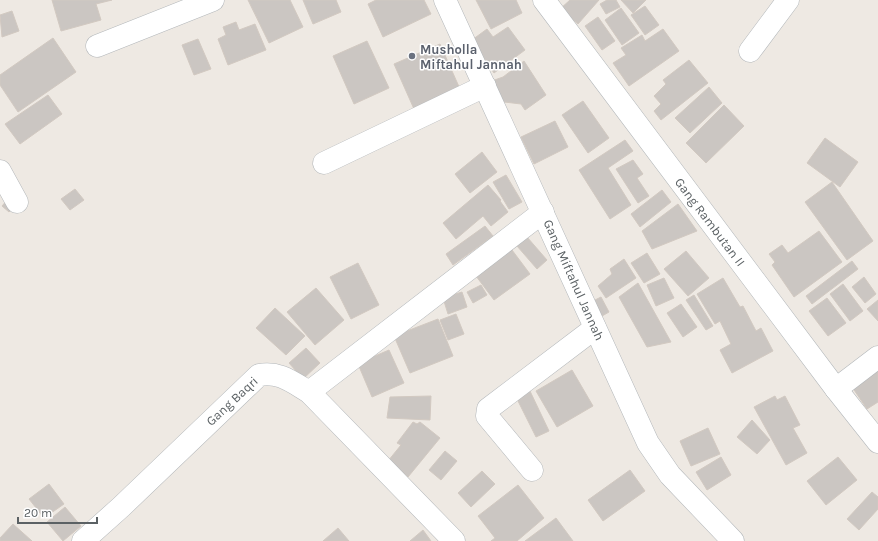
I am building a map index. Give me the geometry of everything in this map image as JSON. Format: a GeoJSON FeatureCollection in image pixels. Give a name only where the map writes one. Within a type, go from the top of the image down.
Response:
{"type":"FeatureCollection","features":[{"type":"Feature","properties":{"kind":"street"},"geometry":{"type":"LineString","coordinates":[[97,46],[213,0]]}},
{"type":"Feature","properties":{"kind":"street","name":"Gang Miftahul Jannah"},"geometry":{"type":"LineString","coordinates":[[445,0],[648,443],[670,475],[733,541]]}},
{"type":"Feature","properties":{"kind":"street","name":"Gang Rambutan II"},"geometry":{"type":"LineString","coordinates":[[544,0],[836,389],[878,442]]}},
{"type":"Feature","properties":{"kind":"street"},"geometry":{"type":"LineString","coordinates":[[750,51],[788,0]]}},
{"type":"Feature","properties":{"kind":"street"},"geometry":{"type":"LineString","coordinates":[[324,163],[485,86]]}},
{"type":"Feature","properties":{"kind":"street"},"geometry":{"type":"LineString","coordinates":[[0,171],[17,202]]}},
{"type":"Feature","properties":{"kind":"street"},"geometry":{"type":"LineString","coordinates":[[309,392],[543,212]]}},
{"type":"Feature","properties":{"kind":"street"},"geometry":{"type":"LineString","coordinates":[[532,470],[488,416],[488,409],[595,328]]}},
{"type":"Feature","properties":{"kind":"street"},"geometry":{"type":"LineString","coordinates":[[836,389],[878,357]]}},
{"type":"Feature","properties":{"kind":"street","name":"Gang Baqri"},"geometry":{"type":"LineString","coordinates":[[83,541],[121,507],[259,375],[270,372],[282,376],[309,392],[454,541]]}},
{"type":"Feature","properties":{"kind":"building"},"geometry":{"type":"Polygon","coordinates":[[[52,0],[112,0],[96,4],[101,20],[61,31],[52,0]]]}},
{"type":"Feature","properties":{"kind":"building"},"geometry":{"type":"Polygon","coordinates":[[[248,0],[290,0],[303,27],[269,43],[248,0]]]}},
{"type":"Feature","properties":{"kind":"building"},"geometry":{"type":"Polygon","coordinates":[[[303,0],[336,0],[341,12],[313,24],[303,0]]]}},
{"type":"Feature","properties":{"kind":"building"},"geometry":{"type":"Polygon","coordinates":[[[376,0],[424,0],[431,14],[383,37],[368,4],[376,0]]]}},
{"type":"Feature","properties":{"kind":"building"},"geometry":{"type":"Polygon","coordinates":[[[476,0],[516,0],[522,13],[491,29],[476,0]]]}},
{"type":"Feature","properties":{"kind":"building"},"geometry":{"type":"Polygon","coordinates":[[[570,0],[599,0],[578,24],[560,9],[570,0]]]}},
{"type":"Feature","properties":{"kind":"building"},"geometry":{"type":"Polygon","coordinates":[[[607,0],[616,0],[620,7],[606,14],[600,4],[607,0]]]}},
{"type":"Feature","properties":{"kind":"building"},"geometry":{"type":"Polygon","coordinates":[[[621,0],[646,0],[633,13],[621,0]]]}},
{"type":"Feature","properties":{"kind":"building"},"geometry":{"type":"Polygon","coordinates":[[[645,6],[659,25],[645,35],[631,15],[645,6]]]}},
{"type":"Feature","properties":{"kind":"building"},"geometry":{"type":"Polygon","coordinates":[[[621,8],[639,33],[622,45],[605,20],[621,8]]]}},
{"type":"Feature","properties":{"kind":"building"},"geometry":{"type":"Polygon","coordinates":[[[12,11],[19,31],[2,37],[0,15],[12,11]]]}},
{"type":"Feature","properties":{"kind":"building"},"geometry":{"type":"Polygon","coordinates":[[[598,17],[615,41],[602,50],[585,26],[598,17]]]}},
{"type":"Feature","properties":{"kind":"building"},"geometry":{"type":"Polygon","coordinates":[[[236,22],[239,30],[255,24],[266,50],[228,65],[218,39],[226,35],[223,27],[236,22]]]}},
{"type":"Feature","properties":{"kind":"building"},"geometry":{"type":"Polygon","coordinates":[[[508,27],[525,50],[494,73],[472,40],[487,29],[493,37],[508,27]]]}},
{"type":"Feature","properties":{"kind":"building"},"geometry":{"type":"Polygon","coordinates":[[[663,29],[679,51],[629,86],[613,63],[626,55],[621,48],[642,35],[645,41],[663,29]]]}},
{"type":"Feature","properties":{"kind":"building"},"geometry":{"type":"Polygon","coordinates":[[[53,38],[76,72],[18,112],[0,85],[0,75],[53,38]]]}},
{"type":"Feature","properties":{"kind":"building"},"geometry":{"type":"Polygon","coordinates":[[[198,39],[211,69],[194,75],[182,45],[198,39]]]}},
{"type":"Feature","properties":{"kind":"building"},"geometry":{"type":"Polygon","coordinates":[[[367,41],[389,88],[354,104],[333,56],[367,41]]]}},
{"type":"Feature","properties":{"kind":"building"},"geometry":{"type":"Polygon","coordinates":[[[440,44],[460,89],[414,109],[394,64],[440,44]]]}},
{"type":"Feature","properties":{"kind":"building"},"geometry":{"type":"Polygon","coordinates":[[[689,60],[708,83],[661,120],[654,111],[661,104],[654,96],[666,84],[663,80],[689,60]]]}},
{"type":"Feature","properties":{"kind":"building"},"geometry":{"type":"Polygon","coordinates":[[[524,61],[546,95],[525,110],[521,104],[496,101],[489,82],[503,77],[524,61]]]}},
{"type":"Feature","properties":{"kind":"building"},"geometry":{"type":"Polygon","coordinates":[[[709,87],[722,103],[690,133],[675,118],[709,87]]]}},
{"type":"Feature","properties":{"kind":"building"},"geometry":{"type":"Polygon","coordinates":[[[48,95],[62,114],[20,144],[5,124],[48,95]]]}},
{"type":"Feature","properties":{"kind":"building"},"geometry":{"type":"Polygon","coordinates":[[[583,101],[609,138],[588,153],[562,115],[583,101]]]}},
{"type":"Feature","properties":{"kind":"building"},"geometry":{"type":"Polygon","coordinates":[[[724,105],[744,126],[706,163],[686,143],[724,105]]]}},
{"type":"Feature","properties":{"kind":"building"},"geometry":{"type":"Polygon","coordinates":[[[555,121],[568,147],[534,164],[521,137],[555,121]]]}},
{"type":"Feature","properties":{"kind":"building"},"geometry":{"type":"Polygon","coordinates":[[[825,138],[858,162],[840,187],[807,163],[825,138]]]}},
{"type":"Feature","properties":{"kind":"building"},"geometry":{"type":"Polygon","coordinates":[[[625,140],[633,151],[608,168],[631,205],[610,219],[579,170],[625,140]]]}},
{"type":"Feature","properties":{"kind":"building"},"geometry":{"type":"Polygon","coordinates":[[[482,152],[497,172],[470,193],[455,174],[482,152]]]}},
{"type":"Feature","properties":{"kind":"building"},"geometry":{"type":"Polygon","coordinates":[[[633,160],[643,174],[637,178],[649,196],[638,203],[616,169],[633,160]]]}},
{"type":"Feature","properties":{"kind":"building"},"geometry":{"type":"Polygon","coordinates":[[[506,175],[522,202],[509,209],[493,182],[506,175]]]}},
{"type":"Feature","properties":{"kind":"building"},"geometry":{"type":"Polygon","coordinates":[[[832,182],[873,241],[847,260],[805,202],[832,182]]]}},
{"type":"Feature","properties":{"kind":"building"},"geometry":{"type":"Polygon","coordinates":[[[488,185],[501,200],[500,201],[508,212],[491,226],[483,216],[456,239],[443,223],[488,185]]]}},
{"type":"Feature","properties":{"kind":"building"},"geometry":{"type":"Polygon","coordinates":[[[75,189],[84,200],[70,210],[61,199],[75,189]]]}},
{"type":"Feature","properties":{"kind":"building"},"geometry":{"type":"Polygon","coordinates":[[[662,190],[671,202],[640,227],[631,214],[662,190]]]}},
{"type":"Feature","properties":{"kind":"building"},"geometry":{"type":"Polygon","coordinates":[[[9,198],[16,204],[9,212],[2,206],[9,198]]]}},
{"type":"Feature","properties":{"kind":"building"},"geometry":{"type":"Polygon","coordinates":[[[678,204],[697,231],[652,249],[642,231],[678,204]]]}},
{"type":"Feature","properties":{"kind":"building"},"geometry":{"type":"Polygon","coordinates":[[[485,226],[493,236],[453,265],[446,254],[485,226]]]}},
{"type":"Feature","properties":{"kind":"building"},"geometry":{"type":"Polygon","coordinates":[[[819,231],[842,262],[794,297],[772,265],[775,262],[769,254],[782,245],[788,253],[819,231]]]}},
{"type":"Feature","properties":{"kind":"building"},"geometry":{"type":"Polygon","coordinates":[[[527,237],[547,260],[537,269],[517,246],[527,237]]]}},
{"type":"Feature","properties":{"kind":"building"},"geometry":{"type":"Polygon","coordinates":[[[509,246],[530,274],[494,300],[473,272],[509,246]]]}},
{"type":"Feature","properties":{"kind":"building"},"geometry":{"type":"Polygon","coordinates":[[[686,251],[709,278],[688,296],[664,269],[686,251]]]}},
{"type":"Feature","properties":{"kind":"building"},"geometry":{"type":"Polygon","coordinates":[[[647,253],[660,274],[644,283],[631,263],[647,253]]]}},
{"type":"Feature","properties":{"kind":"building"},"geometry":{"type":"Polygon","coordinates":[[[624,259],[636,278],[606,298],[598,286],[612,274],[610,269],[624,259]]]}},
{"type":"Feature","properties":{"kind":"building"},"geometry":{"type":"Polygon","coordinates":[[[852,261],[858,269],[812,304],[806,296],[852,261]]]}},
{"type":"Feature","properties":{"kind":"building"},"geometry":{"type":"Polygon","coordinates":[[[358,263],[379,305],[351,319],[330,277],[358,263]]]}},
{"type":"Feature","properties":{"kind":"building"},"geometry":{"type":"Polygon","coordinates":[[[864,277],[876,294],[865,303],[852,287],[864,277]]]}},
{"type":"Feature","properties":{"kind":"building"},"geometry":{"type":"Polygon","coordinates":[[[664,278],[674,298],[656,306],[647,285],[664,278]]]}},
{"type":"Feature","properties":{"kind":"building"},"geometry":{"type":"Polygon","coordinates":[[[723,278],[740,307],[743,306],[756,331],[761,328],[773,351],[732,373],[720,350],[731,344],[720,321],[715,324],[697,294],[723,278]]]}},
{"type":"Feature","properties":{"kind":"building"},"geometry":{"type":"Polygon","coordinates":[[[638,283],[671,342],[647,347],[619,297],[638,283]]]}},
{"type":"Feature","properties":{"kind":"building"},"geometry":{"type":"Polygon","coordinates":[[[843,284],[863,311],[850,321],[830,294],[843,284]]]}},
{"type":"Feature","properties":{"kind":"building"},"geometry":{"type":"Polygon","coordinates":[[[481,285],[487,295],[473,303],[467,292],[481,285]]]}},
{"type":"Feature","properties":{"kind":"building"},"geometry":{"type":"Polygon","coordinates":[[[316,288],[344,320],[315,345],[287,312],[316,288]]]}},
{"type":"Feature","properties":{"kind":"building"},"geometry":{"type":"Polygon","coordinates":[[[462,292],[467,307],[448,314],[443,298],[462,292]]]}},
{"type":"Feature","properties":{"kind":"building"},"geometry":{"type":"Polygon","coordinates":[[[694,295],[713,326],[706,330],[686,300],[694,295]]]}},
{"type":"Feature","properties":{"kind":"building"},"geometry":{"type":"Polygon","coordinates":[[[601,297],[609,312],[602,316],[593,301],[601,297]]]}},
{"type":"Feature","properties":{"kind":"building"},"geometry":{"type":"Polygon","coordinates":[[[827,298],[846,323],[828,336],[809,311],[827,298]]]}},
{"type":"Feature","properties":{"kind":"building"},"geometry":{"type":"Polygon","coordinates":[[[878,300],[878,321],[867,309],[878,300]]]}},
{"type":"Feature","properties":{"kind":"building"},"geometry":{"type":"Polygon","coordinates":[[[681,304],[697,327],[683,337],[667,313],[681,304]]]}},
{"type":"Feature","properties":{"kind":"building"},"geometry":{"type":"Polygon","coordinates":[[[275,308],[305,336],[286,355],[256,328],[275,308]]]}},
{"type":"Feature","properties":{"kind":"building"},"geometry":{"type":"Polygon","coordinates":[[[456,314],[464,334],[448,340],[440,320],[456,314]]]}},
{"type":"Feature","properties":{"kind":"building"},"geometry":{"type":"Polygon","coordinates":[[[438,319],[453,356],[410,373],[394,336],[438,319]]]}},
{"type":"Feature","properties":{"kind":"building"},"geometry":{"type":"Polygon","coordinates":[[[306,348],[320,363],[303,379],[289,363],[306,348]]]}},
{"type":"Feature","properties":{"kind":"building"},"geometry":{"type":"Polygon","coordinates":[[[389,350],[404,383],[372,397],[358,364],[372,351],[375,356],[389,350]]]}},
{"type":"Feature","properties":{"kind":"building"},"geometry":{"type":"Polygon","coordinates":[[[878,360],[878,402],[867,409],[848,381],[878,360]]]}},
{"type":"Feature","properties":{"kind":"building"},"geometry":{"type":"Polygon","coordinates":[[[572,370],[593,406],[557,427],[536,391],[572,370]]]}},
{"type":"Feature","properties":{"kind":"building"},"geometry":{"type":"Polygon","coordinates":[[[529,389],[549,431],[536,437],[515,395],[529,389]]]}},
{"type":"Feature","properties":{"kind":"building"},"geometry":{"type":"Polygon","coordinates":[[[431,396],[430,420],[387,418],[390,397],[431,396]]]}},
{"type":"Feature","properties":{"kind":"building"},"geometry":{"type":"Polygon","coordinates":[[[775,396],[777,400],[785,396],[800,425],[793,428],[807,453],[786,465],[754,407],[775,396]]]}},
{"type":"Feature","properties":{"kind":"building"},"geometry":{"type":"Polygon","coordinates":[[[752,420],[770,440],[757,454],[737,437],[752,420]]]}},
{"type":"Feature","properties":{"kind":"building"},"geometry":{"type":"Polygon","coordinates":[[[413,422],[417,424],[420,422],[440,438],[408,477],[388,461],[401,445],[397,443],[413,422]]]}},
{"type":"Feature","properties":{"kind":"building"},"geometry":{"type":"Polygon","coordinates":[[[708,428],[720,454],[691,466],[680,441],[708,428]]]}},
{"type":"Feature","properties":{"kind":"building"},"geometry":{"type":"Polygon","coordinates":[[[445,451],[457,461],[441,480],[429,470],[445,451]]]}},
{"type":"Feature","properties":{"kind":"building"},"geometry":{"type":"Polygon","coordinates":[[[721,457],[731,475],[707,490],[696,472],[721,457]]]}},
{"type":"Feature","properties":{"kind":"building"},"geometry":{"type":"Polygon","coordinates":[[[838,457],[857,480],[826,505],[807,481],[838,457]]]}},
{"type":"Feature","properties":{"kind":"building"},"geometry":{"type":"Polygon","coordinates":[[[630,470],[645,491],[603,521],[588,500],[630,470]]]}},
{"type":"Feature","properties":{"kind":"building"},"geometry":{"type":"Polygon","coordinates":[[[482,471],[495,484],[471,507],[458,493],[482,471]]]}},
{"type":"Feature","properties":{"kind":"building"},"geometry":{"type":"Polygon","coordinates":[[[49,484],[64,504],[44,518],[29,499],[49,484]]]}},
{"type":"Feature","properties":{"kind":"building"},"geometry":{"type":"Polygon","coordinates":[[[518,485],[544,518],[517,541],[491,541],[495,538],[478,516],[518,485]]]}},
{"type":"Feature","properties":{"kind":"building"},"geometry":{"type":"Polygon","coordinates":[[[872,492],[878,497],[878,509],[859,530],[847,519],[872,492]]]}},
{"type":"Feature","properties":{"kind":"building"},"geometry":{"type":"Polygon","coordinates":[[[65,507],[81,526],[63,541],[47,522],[65,507]]]}},
{"type":"Feature","properties":{"kind":"building"},"geometry":{"type":"Polygon","coordinates":[[[556,518],[573,541],[525,541],[556,518]]]}},
{"type":"Feature","properties":{"kind":"building"},"geometry":{"type":"Polygon","coordinates":[[[13,524],[32,541],[0,541],[0,538],[13,524]]]}},
{"type":"Feature","properties":{"kind":"building"},"geometry":{"type":"Polygon","coordinates":[[[338,528],[349,541],[323,541],[338,528]]]}},
{"type":"Feature","properties":{"kind":"building"},"geometry":{"type":"Polygon","coordinates":[[[423,530],[431,541],[410,541],[423,530]]]}},
{"type":"Feature","properties":{"kind":"place","name":"Musholla Miftahul Jannah"},"geometry":{"type":"Point","coordinates":[412,56]}}]}
